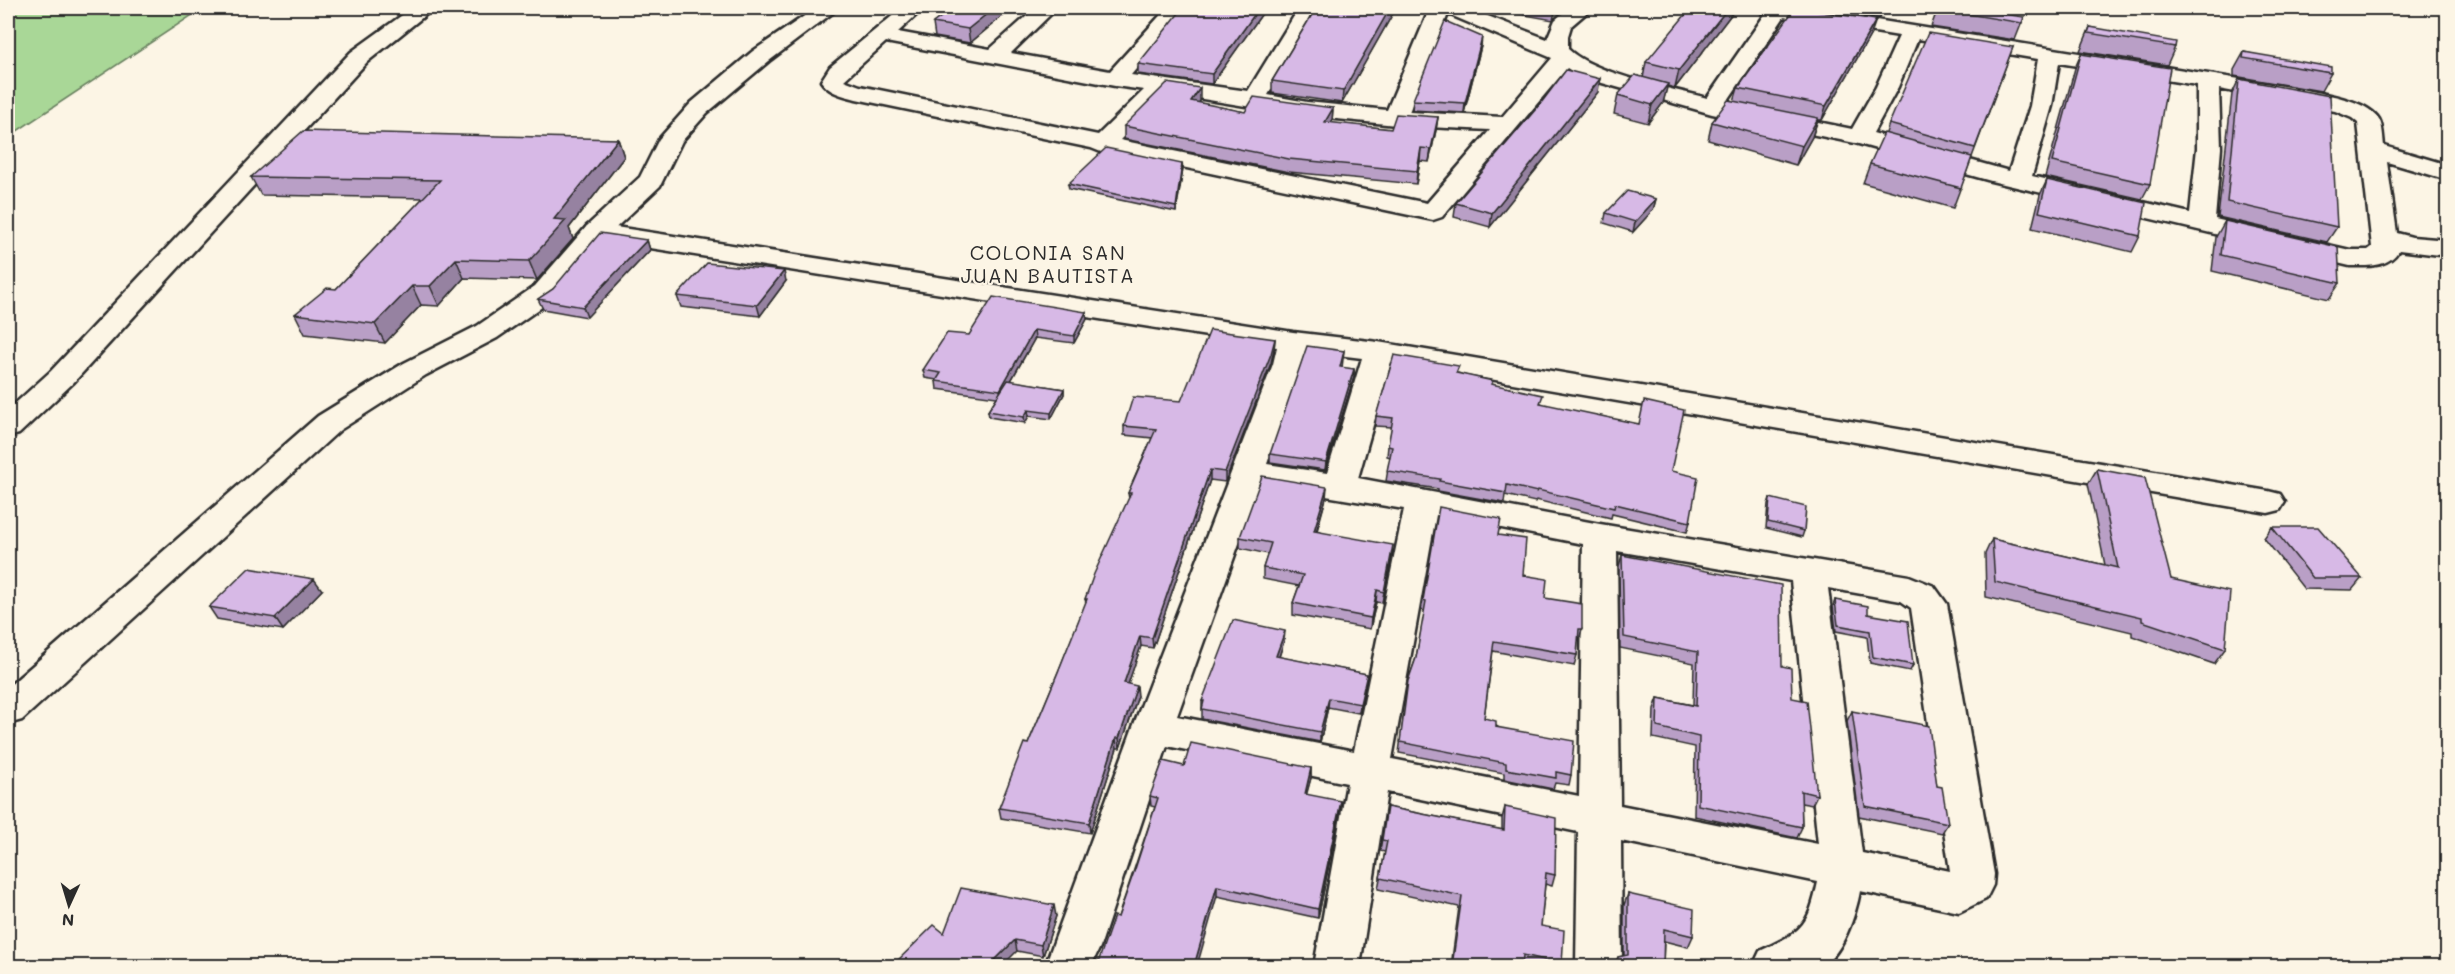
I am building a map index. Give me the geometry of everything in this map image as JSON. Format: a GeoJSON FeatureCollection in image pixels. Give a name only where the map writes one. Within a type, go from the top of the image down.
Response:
{"type":"FeatureCollection","features":[{"type":"Feature","properties":{"kind":"street"},"geometry":{"type":"LineString","coordinates":[[8,427],[62,378],[358,57],[424,8]]}},
{"type":"Feature","properties":{"kind":"street"},"geometry":{"type":"LineString","coordinates":[[8,709],[329,423],[415,369],[487,332],[545,292],[596,232],[651,181],[670,139],[699,108],[761,56],[829,8]]}},
{"type":"Feature","properties":{"kind":"street"},"geometry":{"type":"LineString","coordinates":[[914,8],[838,72],[832,81],[839,87],[856,92],[1316,188],[1430,195],[1449,194],[1509,124],[1560,55]]}},
{"type":"Feature","properties":{"kind":"street"},"geometry":{"type":"LineString","coordinates":[[995,56],[1047,8]]}},
{"type":"Feature","properties":{"kind":"street"},"geometry":{"type":"LineString","coordinates":[[1115,79],[1177,8]]}},
{"type":"Feature","properties":{"kind":"street"},"geometry":{"type":"LineString","coordinates":[[1255,99],[1265,78],[1309,8]]}},
{"type":"Feature","properties":{"kind":"street"},"geometry":{"type":"LineString","coordinates":[[1395,118],[1440,8]]}},
{"type":"Feature","properties":{"kind":"street"},"geometry":{"type":"LineString","coordinates":[[1451,8],[1560,55],[1589,72],[1712,107],[1859,137],[2019,180],[2350,258],[2374,258],[2386,250],[2369,121],[2360,112],[2301,96],[1774,8],[1712,107]]}},
{"type":"Feature","properties":{"kind":"street"},"geometry":{"type":"LineString","coordinates":[[1560,55],[1556,43],[1563,21],[1582,8]]}},
{"type":"Feature","properties":{"kind":"street"},"geometry":{"type":"LineString","coordinates":[[1859,137],[1887,87],[1911,31]]}},
{"type":"Feature","properties":{"kind":"street"},"geometry":{"type":"LineString","coordinates":[[881,35],[1115,79],[1255,99],[1307,109],[1395,118],[1509,124]]}},
{"type":"Feature","properties":{"kind":"street"},"geometry":{"type":"LineString","coordinates":[[2019,180],[2041,106],[2050,54]]}},
{"type":"Feature","properties":{"kind":"street"},"geometry":{"type":"LineString","coordinates":[[2202,222],[2209,148],[2208,81]]}},
{"type":"Feature","properties":{"kind":"street"},"geometry":{"type":"LineString","coordinates":[[1101,144],[1160,86]]}},
{"type":"Feature","properties":{"kind":"street"},"geometry":{"type":"LineString","coordinates":[[2372,150],[2448,173]]}},
{"type":"Feature","properties":{"kind":"street"},"geometry":{"type":"LineString","coordinates":[[596,232],[1293,341],[1378,351],[2268,502]]}},
{"type":"Feature","properties":{"kind":"street"},"geometry":{"type":"LineString","coordinates":[[2385,238],[2412,245],[2448,248]]}},
{"type":"Feature","properties":{"kind":"street"},"geometry":{"type":"LineString","coordinates":[[1068,966],[1077,947],[1153,727],[1288,364],[1293,341]]}},
{"type":"Feature","properties":{"kind":"street"},"geometry":{"type":"LineString","coordinates":[[1339,486],[1375,369],[1378,351]]}},
{"type":"Feature","properties":{"kind":"street"},"geometry":{"type":"LineString","coordinates":[[1153,727],[1959,892],[1971,885],[1972,874],[1929,604],[1921,595],[1909,589],[1600,536],[1339,486],[1247,472]]}},
{"type":"Feature","properties":{"kind":"street"},"geometry":{"type":"LineString","coordinates":[[1337,966],[1370,770],[1422,501]]}},
{"type":"Feature","properties":{"kind":"street"},"geometry":{"type":"LineString","coordinates":[[1599,966],[1600,536]]}},
{"type":"Feature","properties":{"kind":"street"},"geometry":{"type":"LineString","coordinates":[[1776,966],[1814,947],[1834,912],[1842,868],[1808,572]]}},
{"type":"Feature","properties":{"kind":"green space"},"geometry":{"type":"Polygon","coordinates":[[[8,8],[203,8],[8,137],[8,8]]]}},
{"type":"Feature","properties":{"kind":"building"},"geometry":{"type":"Polygon","coordinates":[[[953,8],[994,8],[968,29],[933,23],[953,8]]]}},
{"type":"Feature","properties":{"kind":"building"},"geometry":{"type":"Polygon","coordinates":[[[1183,8],[1259,8],[1212,74],[1138,64],[1183,8]]]}},
{"type":"Feature","properties":{"kind":"building"},"geometry":{"type":"Polygon","coordinates":[[[1316,8],[1390,8],[1343,91],[1272,81],[1316,8]]]}},
{"type":"Feature","properties":{"kind":"building"},"geometry":{"type":"Polygon","coordinates":[[[1691,8],[1728,8],[1679,70],[1646,62],[1691,8]]]}},
{"type":"Feature","properties":{"kind":"building"},"geometry":{"type":"Polygon","coordinates":[[[1795,8],[1876,20],[1826,106],[1738,88],[1795,8]]]}},
{"type":"Feature","properties":{"kind":"building"},"geometry":{"type":"Polygon","coordinates":[[[1938,8],[1966,8],[2024,17],[2022,23],[1938,8]]]}},
{"type":"Feature","properties":{"kind":"building"},"geometry":{"type":"Polygon","coordinates":[[[1445,21],[1482,37],[1465,103],[1413,100],[1445,21]]]}},
{"type":"Feature","properties":{"kind":"building"},"geometry":{"type":"Polygon","coordinates":[[[2090,27],[2176,42],[2175,47],[2088,33],[2090,27]]]}},
{"type":"Feature","properties":{"kind":"building"},"geometry":{"type":"Polygon","coordinates":[[[1928,33],[2013,47],[1975,148],[1889,124],[1928,33]]]}},
{"type":"Feature","properties":{"kind":"building"},"geometry":{"type":"Polygon","coordinates":[[[2244,52],[2331,67],[2331,73],[2243,58],[2244,52]]]}},
{"type":"Feature","properties":{"kind":"building"},"geometry":{"type":"Polygon","coordinates":[[[2081,54],[2170,68],[2150,184],[2052,162],[2081,54]]]}},
{"type":"Feature","properties":{"kind":"building"},"geometry":{"type":"Polygon","coordinates":[[[1566,70],[1600,79],[1492,213],[1456,203],[1541,103],[1566,70]]]}},
{"type":"Feature","properties":{"kind":"building"},"geometry":{"type":"Polygon","coordinates":[[[1635,75],[1668,84],[1652,105],[1618,95],[1635,75]]]}},
{"type":"Feature","properties":{"kind":"building"},"geometry":{"type":"Polygon","coordinates":[[[2239,79],[2330,96],[2337,227],[2227,202],[2239,79]]]}},
{"type":"Feature","properties":{"kind":"building"},"geometry":{"type":"Polygon","coordinates":[[[1167,83],[1200,88],[1191,101],[1245,112],[1254,97],[1333,108],[1325,122],[1391,129],[1396,114],[1438,117],[1431,149],[1421,148],[1417,171],[1289,159],[1124,126],[1167,83]]]}},
{"type":"Feature","properties":{"kind":"building"},"geometry":{"type":"Polygon","coordinates":[[[1728,100],[1818,118],[1802,146],[1712,122],[1728,100]]]}},
{"type":"Feature","properties":{"kind":"building"},"geometry":{"type":"Polygon","coordinates":[[[303,131],[618,139],[554,219],[566,220],[529,261],[456,259],[430,286],[412,286],[375,324],[295,314],[327,288],[336,289],[440,180],[251,177],[303,131]]]}},
{"type":"Feature","properties":{"kind":"building"},"geometry":{"type":"Polygon","coordinates":[[[1884,133],[1972,157],[1961,188],[1870,164],[1884,133]]]}},
{"type":"Feature","properties":{"kind":"building"},"geometry":{"type":"Polygon","coordinates":[[[1106,148],[1182,164],[1176,207],[1068,184],[1106,148]]]}},
{"type":"Feature","properties":{"kind":"building"},"geometry":{"type":"Polygon","coordinates":[[[2047,180],[2146,203],[2140,236],[2039,212],[2047,180]]]}},
{"type":"Feature","properties":{"kind":"building"},"geometry":{"type":"Polygon","coordinates":[[[1627,191],[1656,199],[1635,222],[1606,213],[1627,191]]]}},
{"type":"Feature","properties":{"kind":"building"},"geometry":{"type":"Polygon","coordinates":[[[2225,221],[2338,247],[2340,283],[2221,255],[2225,221]]]}},
{"type":"Feature","properties":{"kind":"building"},"geometry":{"type":"Polygon","coordinates":[[[600,233],[647,240],[583,307],[538,299],[553,289],[600,233]]]}},
{"type":"Feature","properties":{"kind":"building"},"geometry":{"type":"Polygon","coordinates":[[[707,263],[784,271],[757,305],[677,296],[707,263]]]}},
{"type":"Feature","properties":{"kind":"building"},"geometry":{"type":"Polygon","coordinates":[[[993,297],[1086,312],[1074,336],[1034,330],[1000,390],[936,381],[941,373],[923,370],[947,333],[969,335],[993,297]]]}},
{"type":"Feature","properties":{"kind":"building"},"geometry":{"type":"Polygon","coordinates":[[[1210,330],[1275,339],[1225,472],[1210,470],[1152,638],[1140,636],[1124,683],[1137,686],[1119,738],[1116,738],[1089,823],[999,808],[1024,743],[1028,744],[1058,672],[1087,599],[1085,599],[1094,574],[1131,493],[1128,493],[1156,429],[1124,426],[1133,397],[1181,401],[1210,330]]]}},
{"type":"Feature","properties":{"kind":"building"},"geometry":{"type":"Polygon","coordinates":[[[1307,346],[1344,351],[1340,367],[1354,369],[1326,462],[1270,454],[1307,346]]]}},
{"type":"Feature","properties":{"kind":"building"},"geometry":{"type":"Polygon","coordinates":[[[1394,355],[1459,366],[1456,373],[1493,381],[1491,384],[1543,395],[1540,403],[1639,424],[1644,401],[1684,410],[1671,471],[1698,477],[1690,522],[1615,504],[1614,508],[1538,490],[1537,492],[1507,485],[1506,493],[1387,471],[1392,447],[1388,446],[1393,418],[1376,416],[1394,355]]]}},
{"type":"Feature","properties":{"kind":"building"},"geometry":{"type":"Polygon","coordinates":[[[1008,380],[1064,389],[1051,413],[1028,410],[1024,417],[988,411],[1008,380]]]}},
{"type":"Feature","properties":{"kind":"building"},"geometry":{"type":"Polygon","coordinates":[[[2097,469],[2145,478],[2171,579],[2230,592],[2225,649],[2142,621],[2142,617],[1995,582],[1992,539],[2118,568],[2097,469]]]}},
{"type":"Feature","properties":{"kind":"building"},"geometry":{"type":"Polygon","coordinates":[[[1262,476],[1327,487],[1314,531],[1393,545],[1384,592],[1377,590],[1371,618],[1293,603],[1303,575],[1263,568],[1271,543],[1240,537],[1262,476]]]}},
{"type":"Feature","properties":{"kind":"building"},"geometry":{"type":"Polygon","coordinates":[[[1770,498],[1806,507],[1804,531],[1768,522],[1770,498]]]}},
{"type":"Feature","properties":{"kind":"building"},"geometry":{"type":"Polygon","coordinates":[[[1439,507],[1501,519],[1498,535],[1526,539],[1523,575],[1547,579],[1545,598],[1582,604],[1582,629],[1579,629],[1577,655],[1494,641],[1484,718],[1496,721],[1496,727],[1574,741],[1571,775],[1556,772],[1556,778],[1506,769],[1506,763],[1400,742],[1408,681],[1416,658],[1426,601],[1423,600],[1439,507]]]}},
{"type":"Feature","properties":{"kind":"building"},"geometry":{"type":"Polygon","coordinates":[[[2272,527],[2318,527],[2362,578],[2313,578],[2272,527]]]}},
{"type":"Feature","properties":{"kind":"building"},"geometry":{"type":"Polygon","coordinates":[[[1622,555],[1781,585],[1782,666],[1791,668],[1792,698],[1807,701],[1817,795],[1801,791],[1802,827],[1698,805],[1699,737],[1657,727],[1658,698],[1696,706],[1698,652],[1624,637],[1622,555]]]}},
{"type":"Feature","properties":{"kind":"building"},"geometry":{"type":"Polygon","coordinates":[[[249,568],[314,579],[275,618],[209,607],[249,568]]]}},
{"type":"Feature","properties":{"kind":"building"},"geometry":{"type":"Polygon","coordinates":[[[1835,600],[1868,606],[1868,614],[1908,621],[1913,665],[1873,657],[1870,631],[1838,625],[1835,600]]]}},
{"type":"Feature","properties":{"kind":"building"},"geometry":{"type":"Polygon","coordinates":[[[1233,620],[1285,631],[1276,656],[1367,674],[1360,704],[1329,698],[1320,732],[1202,709],[1204,701],[1202,701],[1233,620]]]}},
{"type":"Feature","properties":{"kind":"building"},"geometry":{"type":"Polygon","coordinates":[[[1852,711],[1929,726],[1937,786],[1942,787],[1948,823],[1865,806],[1852,711]]]}},
{"type":"Feature","properties":{"kind":"building"},"geometry":{"type":"Polygon","coordinates":[[[1191,743],[1311,768],[1305,794],[1341,801],[1318,909],[1217,886],[1194,966],[1091,966],[1093,962],[1098,963],[1114,916],[1118,917],[1135,869],[1158,798],[1150,796],[1163,761],[1184,766],[1191,743]]]}},
{"type":"Feature","properties":{"kind":"building"},"geometry":{"type":"Polygon","coordinates":[[[1387,807],[1504,830],[1505,807],[1556,818],[1555,875],[1546,873],[1541,926],[1564,930],[1562,964],[1523,955],[1522,966],[1452,966],[1462,896],[1380,878],[1387,841],[1382,840],[1387,807]]]}},
{"type":"Feature","properties":{"kind":"building"},"geometry":{"type":"Polygon","coordinates":[[[961,888],[1054,905],[1041,945],[1015,940],[989,966],[892,966],[934,925],[944,933],[961,888]]]}},
{"type":"Feature","properties":{"kind":"building"},"geometry":{"type":"Polygon","coordinates":[[[1628,894],[1694,909],[1693,936],[1664,929],[1663,966],[1617,966],[1618,957],[1628,955],[1628,894]]]}},
{"type":"Feature","properties":{"kind":"district","name":"COLONIA SAN JUAN BAUTISTA"},"geometry":{"type":"Point","coordinates":[1048,264]}}]}
